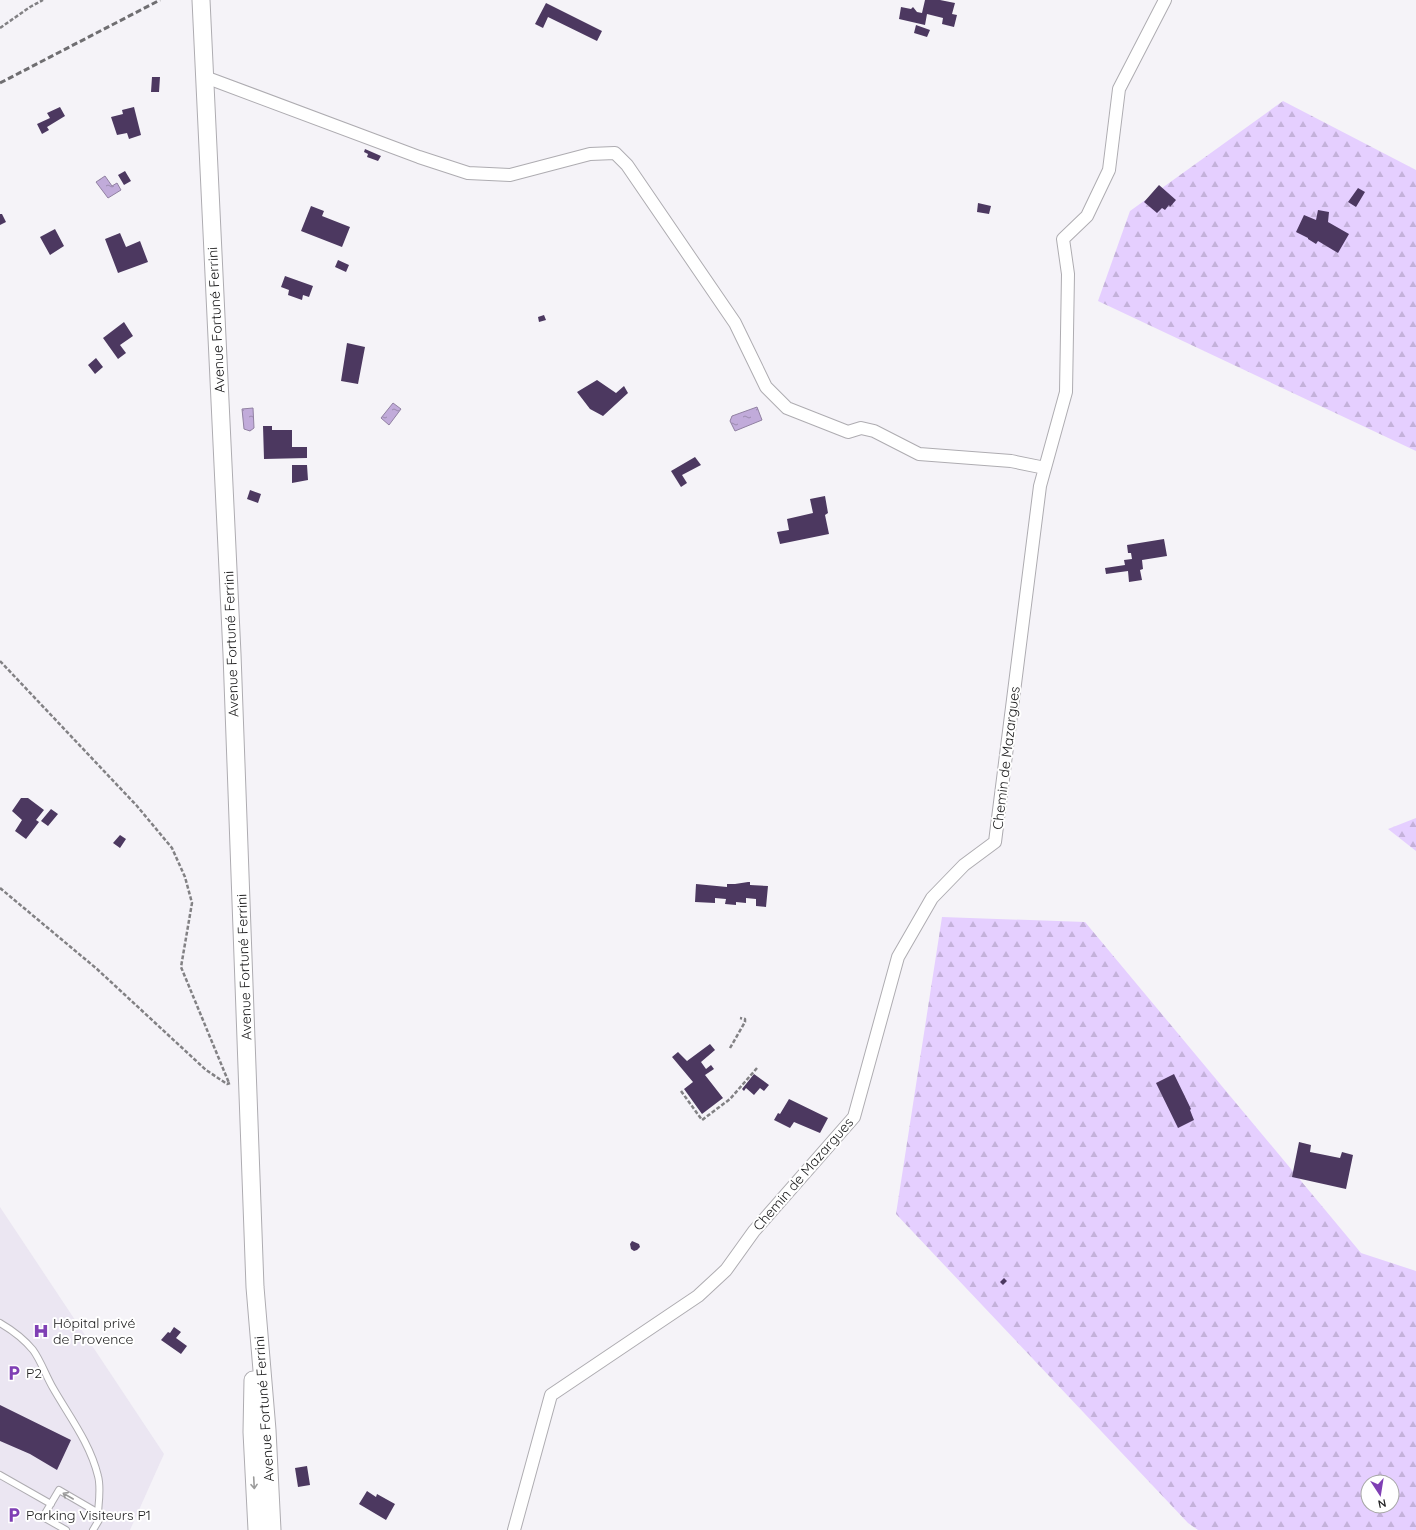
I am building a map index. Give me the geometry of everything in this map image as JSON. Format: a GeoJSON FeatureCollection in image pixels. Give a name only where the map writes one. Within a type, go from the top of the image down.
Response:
{"type":"FeatureCollection","features":[{"type":"Feature","properties":{"kind":"main road","name":"Avenue Fortuné Ferrini"},"geometry":{"type":"LineString","coordinates":[[202,4],[232,654],[255,1287],[267,1430],[272,1530]]}},
{"type":"Feature","properties":{"kind":"main road","name":"Avenue Fortuné Ferrini"},"geometry":{"type":"LineString","coordinates":[[255,1287],[252,1432],[257,1530]]}},
{"type":"Feature","properties":{"kind":"street","name":"Chemin de Mazargues"},"geometry":{"type":"LineString","coordinates":[[514,1530],[551,1395],[698,1296],[726,1270],[754,1231],[854,1117],[898,957],[932,898],[964,865],[995,842],[1040,486],[1066,392],[1068,274],[1064,239],[1087,216],[1109,170],[1119,89],[1165,0]]}},
{"type":"Feature","properties":{"kind":"street"},"geometry":{"type":"LineString","coordinates":[[205,77],[418,157],[468,173],[510,175],[590,154],[615,153],[627,165],[734,323],[766,388],[788,408],[848,432],[861,428],[874,431],[919,454],[1011,461],[1045,468]]}},
{"type":"Feature","properties":{"kind":"lane"},"geometry":{"type":"LineString","coordinates":[[0,1323],[16,1333],[33,1350],[52,1388],[74,1421],[94,1462],[98,1477],[98,1512]]}},
{"type":"Feature","properties":{"kind":"lane"},"geometry":{"type":"LineString","coordinates":[[0,1475],[51,1504]]}},
{"type":"Feature","properties":{"kind":"lane"},"geometry":{"type":"LineString","coordinates":[[66,1530],[43,1517],[59,1490],[102,1515],[95,1529]]}},
{"type":"Feature","properties":{"kind":"path"},"geometry":{"type":"LineString","coordinates":[[0,28],[30,7],[43,0]]}},
{"type":"Feature","properties":{"kind":"path"},"geometry":{"type":"LineString","coordinates":[[0,661],[137,806],[172,848],[185,878],[192,903],[181,967],[230,1083]]}},
{"type":"Feature","properties":{"kind":"path"},"geometry":{"type":"LineString","coordinates":[[0,888],[97,969],[206,1070],[227,1084],[248,1081]]}},
{"type":"Feature","properties":{"kind":"path"},"geometry":{"type":"LineString","coordinates":[[730,1048],[745,1022],[745,1019],[740,1018]]}},
{"type":"Feature","properties":{"kind":"path"},"geometry":{"type":"LineString","coordinates":[[681,1090],[702,1120],[730,1099],[757,1068]]}},
{"type":"Feature","properties":{"kind":"shaded area","name":"Hôpital privé de Provence"},"geometry":{"type":"Polygon","coordinates":[[[0,1207],[164,1454],[130,1530],[0,1530],[0,1207]]]}},
{"type":"Feature","properties":{"kind":"green space"},"geometry":{"type":"Polygon","coordinates":[[[1283,101],[1416,170],[1416,451],[1098,301],[1130,211],[1283,101]]]}},
{"type":"Feature","properties":{"kind":"green space"},"geometry":{"type":"Polygon","coordinates":[[[1416,818],[1416,851],[1388,829],[1416,818]]]}},
{"type":"Feature","properties":{"kind":"green space"},"geometry":{"type":"Polygon","coordinates":[[[942,917],[1085,922],[1361,1253],[1416,1271],[1416,1530],[1198,1530],[1188,1523],[896,1214],[942,917]]]}},
{"type":"Feature","properties":{"kind":"water"},"geometry":{"type":"Polygon","coordinates":[[[105,176],[112,186],[117,183],[121,190],[108,198],[96,182],[105,176]]]}},
{"type":"Feature","properties":{"kind":"water"},"geometry":{"type":"Polygon","coordinates":[[[393,403],[401,409],[389,425],[381,418],[393,403]]]}},
{"type":"Feature","properties":{"kind":"water"},"geometry":{"type":"Polygon","coordinates":[[[757,407],[762,420],[735,431],[730,421],[732,416],[757,407]]]}},
{"type":"Feature","properties":{"kind":"water"},"geometry":{"type":"Polygon","coordinates":[[[253,408],[254,428],[250,431],[244,429],[242,409],[253,408]]]}},
{"type":"Feature","properties":{"kind":"building"},"geometry":{"type":"Polygon","coordinates":[[[925,0],[940,0],[955,3],[952,14],[957,15],[954,27],[942,24],[943,18],[927,14],[925,25],[899,19],[901,7],[911,9],[913,7],[917,12],[922,13],[925,0]]]}},
{"type":"Feature","properties":{"kind":"building"},"geometry":{"type":"Polygon","coordinates":[[[546,3],[602,31],[597,41],[548,17],[543,28],[535,24],[546,3]]]}},
{"type":"Feature","properties":{"kind":"building"},"geometry":{"type":"Polygon","coordinates":[[[916,25],[930,30],[927,37],[914,33],[916,25]]]}},
{"type":"Feature","properties":{"kind":"building"},"geometry":{"type":"Polygon","coordinates":[[[152,77],[160,77],[159,92],[151,92],[152,77]]]}},
{"type":"Feature","properties":{"kind":"building"},"geometry":{"type":"Polygon","coordinates":[[[60,107],[65,116],[47,127],[49,130],[42,134],[37,124],[50,118],[47,113],[60,107]]]}},
{"type":"Feature","properties":{"kind":"building"},"geometry":{"type":"Polygon","coordinates":[[[134,107],[141,135],[129,139],[127,133],[117,135],[111,117],[123,114],[122,110],[134,107]]]}},
{"type":"Feature","properties":{"kind":"building"},"geometry":{"type":"Polygon","coordinates":[[[365,149],[381,156],[378,161],[367,157],[368,154],[364,152],[365,149]]]}},
{"type":"Feature","properties":{"kind":"building"},"geometry":{"type":"Polygon","coordinates":[[[125,171],[131,181],[124,185],[118,175],[125,171]]]}},
{"type":"Feature","properties":{"kind":"building"},"geometry":{"type":"Polygon","coordinates":[[[1159,185],[1176,200],[1170,207],[1169,205],[1165,210],[1162,208],[1157,213],[1144,202],[1159,185]]]}},
{"type":"Feature","properties":{"kind":"building"},"geometry":{"type":"Polygon","coordinates":[[[1358,188],[1365,192],[1356,207],[1348,202],[1358,188]]]}},
{"type":"Feature","properties":{"kind":"building"},"geometry":{"type":"Polygon","coordinates":[[[978,203],[991,206],[989,214],[977,212],[978,203]]]}},
{"type":"Feature","properties":{"kind":"building"},"geometry":{"type":"Polygon","coordinates":[[[311,206],[324,211],[322,216],[350,227],[342,247],[301,231],[311,206]]]}},
{"type":"Feature","properties":{"kind":"building"},"geometry":{"type":"Polygon","coordinates":[[[1318,210],[1329,212],[1328,222],[1349,234],[1338,253],[1318,241],[1316,244],[1296,232],[1304,215],[1316,220],[1318,210]]]}},
{"type":"Feature","properties":{"kind":"building"},"geometry":{"type":"Polygon","coordinates":[[[0,214],[2,214],[6,222],[0,225],[0,214]]]}},
{"type":"Feature","properties":{"kind":"building"},"geometry":{"type":"Polygon","coordinates":[[[55,229],[64,246],[50,255],[40,237],[55,229]]]}},
{"type":"Feature","properties":{"kind":"building"},"geometry":{"type":"Polygon","coordinates":[[[120,233],[126,247],[140,241],[148,262],[118,273],[105,239],[120,233]]]}},
{"type":"Feature","properties":{"kind":"building"},"geometry":{"type":"Polygon","coordinates":[[[338,260],[349,265],[346,272],[335,267],[338,260]]]}},
{"type":"Feature","properties":{"kind":"building"},"geometry":{"type":"Polygon","coordinates":[[[285,276],[313,286],[309,297],[303,295],[302,300],[288,295],[289,290],[281,287],[285,276]]]}},
{"type":"Feature","properties":{"kind":"building"},"geometry":{"type":"Polygon","coordinates":[[[544,315],[546,320],[539,322],[538,317],[544,315]]]}},
{"type":"Feature","properties":{"kind":"building"},"geometry":{"type":"Polygon","coordinates":[[[124,322],[133,336],[120,345],[126,353],[118,359],[103,338],[124,322]]]}},
{"type":"Feature","properties":{"kind":"building"},"geometry":{"type":"Polygon","coordinates":[[[347,343],[365,347],[358,384],[341,381],[347,343]]]}},
{"type":"Feature","properties":{"kind":"building"},"geometry":{"type":"Polygon","coordinates":[[[96,358],[103,367],[95,374],[88,365],[96,358]]]}},
{"type":"Feature","properties":{"kind":"building"},"geometry":{"type":"Polygon","coordinates":[[[597,380],[616,393],[624,386],[628,393],[603,416],[590,409],[577,392],[597,380]]]}},
{"type":"Feature","properties":{"kind":"building"},"geometry":{"type":"Polygon","coordinates":[[[263,426],[272,426],[272,430],[292,430],[292,447],[307,447],[307,458],[264,459],[263,426]]]}},
{"type":"Feature","properties":{"kind":"building"},"geometry":{"type":"Polygon","coordinates":[[[695,457],[701,465],[682,475],[687,483],[681,487],[671,471],[695,457]]]}},
{"type":"Feature","properties":{"kind":"building"},"geometry":{"type":"Polygon","coordinates":[[[292,465],[307,465],[308,480],[292,483],[292,465]]]}},
{"type":"Feature","properties":{"kind":"building"},"geometry":{"type":"Polygon","coordinates":[[[250,490],[261,494],[258,503],[247,499],[250,490]]]}},
{"type":"Feature","properties":{"kind":"building"},"geometry":{"type":"Polygon","coordinates":[[[825,496],[828,513],[825,515],[829,534],[780,544],[777,532],[789,530],[787,519],[813,513],[810,499],[825,496]]]}},
{"type":"Feature","properties":{"kind":"building"},"geometry":{"type":"Polygon","coordinates":[[[1164,539],[1167,556],[1142,560],[1143,569],[1140,570],[1142,580],[1129,582],[1128,571],[1106,574],[1105,568],[1125,565],[1124,560],[1132,559],[1131,553],[1128,553],[1127,545],[1164,539]]]}},
{"type":"Feature","properties":{"kind":"building"},"geometry":{"type":"Polygon","coordinates":[[[21,798],[28,798],[44,810],[36,820],[39,822],[26,839],[15,831],[22,820],[12,811],[21,798]]]}},
{"type":"Feature","properties":{"kind":"building"},"geometry":{"type":"Polygon","coordinates":[[[51,809],[58,814],[48,826],[41,821],[51,809]]]}},
{"type":"Feature","properties":{"kind":"building"},"geometry":{"type":"Polygon","coordinates":[[[120,835],[126,839],[120,848],[113,843],[120,835]]]}},
{"type":"Feature","properties":{"kind":"building"},"geometry":{"type":"Polygon","coordinates":[[[750,882],[750,885],[768,886],[766,907],[756,906],[756,899],[746,898],[746,903],[736,902],[736,905],[725,904],[726,899],[715,898],[715,903],[695,902],[696,884],[727,887],[727,884],[750,882]]]}},
{"type":"Feature","properties":{"kind":"building"},"geometry":{"type":"Polygon","coordinates":[[[710,1044],[715,1050],[701,1062],[706,1069],[711,1065],[714,1069],[705,1075],[723,1098],[702,1114],[684,1089],[693,1082],[672,1057],[678,1052],[687,1061],[710,1044]]]}},
{"type":"Feature","properties":{"kind":"building"},"geometry":{"type":"Polygon","coordinates":[[[754,1074],[769,1085],[764,1091],[760,1088],[754,1095],[746,1088],[744,1091],[742,1089],[754,1074]]]}},
{"type":"Feature","properties":{"kind":"building"},"geometry":{"type":"Polygon","coordinates":[[[1174,1074],[1191,1109],[1190,1110],[1194,1120],[1178,1128],[1156,1083],[1174,1074]]]}},
{"type":"Feature","properties":{"kind":"building"},"geometry":{"type":"Polygon","coordinates":[[[789,1099],[828,1118],[820,1133],[794,1122],[790,1128],[774,1120],[778,1113],[780,1114],[789,1099]]]}},
{"type":"Feature","properties":{"kind":"building"},"geometry":{"type":"Polygon","coordinates":[[[1299,1142],[1311,1145],[1310,1152],[1340,1158],[1342,1152],[1353,1155],[1346,1189],[1292,1177],[1299,1142]]]}},
{"type":"Feature","properties":{"kind":"building"},"geometry":{"type":"Polygon","coordinates":[[[632,1241],[639,1244],[640,1247],[637,1250],[634,1251],[631,1249],[630,1244],[632,1241]]]}},
{"type":"Feature","properties":{"kind":"building"},"geometry":{"type":"Polygon","coordinates":[[[1004,1278],[1007,1281],[1003,1285],[1000,1282],[1004,1278]]]}},
{"type":"Feature","properties":{"kind":"building"},"geometry":{"type":"Polygon","coordinates":[[[174,1327],[181,1332],[176,1338],[187,1346],[181,1354],[161,1340],[168,1332],[170,1333],[174,1327]]]}},
{"type":"Feature","properties":{"kind":"building"},"geometry":{"type":"Polygon","coordinates":[[[0,1405],[71,1440],[57,1470],[30,1454],[0,1441],[0,1405]]]}},
{"type":"Feature","properties":{"kind":"building"},"geometry":{"type":"Polygon","coordinates":[[[307,1466],[310,1485],[298,1487],[295,1468],[307,1466]]]}},
{"type":"Feature","properties":{"kind":"building"},"geometry":{"type":"Polygon","coordinates":[[[367,1491],[376,1497],[377,1494],[395,1504],[386,1520],[359,1504],[367,1491]]]}},
{"type":"Feature","properties":{"kind":"railway"},"geometry":{"type":"LineString","coordinates":[[0,83],[160,0]]}},
{"type":"Feature","properties":{"kind":"place","name":"Hôpital privé de Provence"},"geometry":{"type":"Point","coordinates":[41,1331]}},
{"type":"Feature","properties":{"kind":"place","name":"P2"},"geometry":{"type":"Point","coordinates":[14,1373]}},
{"type":"Feature","properties":{"kind":"place","name":"Parking Visiteurs P1"},"geometry":{"type":"Point","coordinates":[14,1515]}}]}
